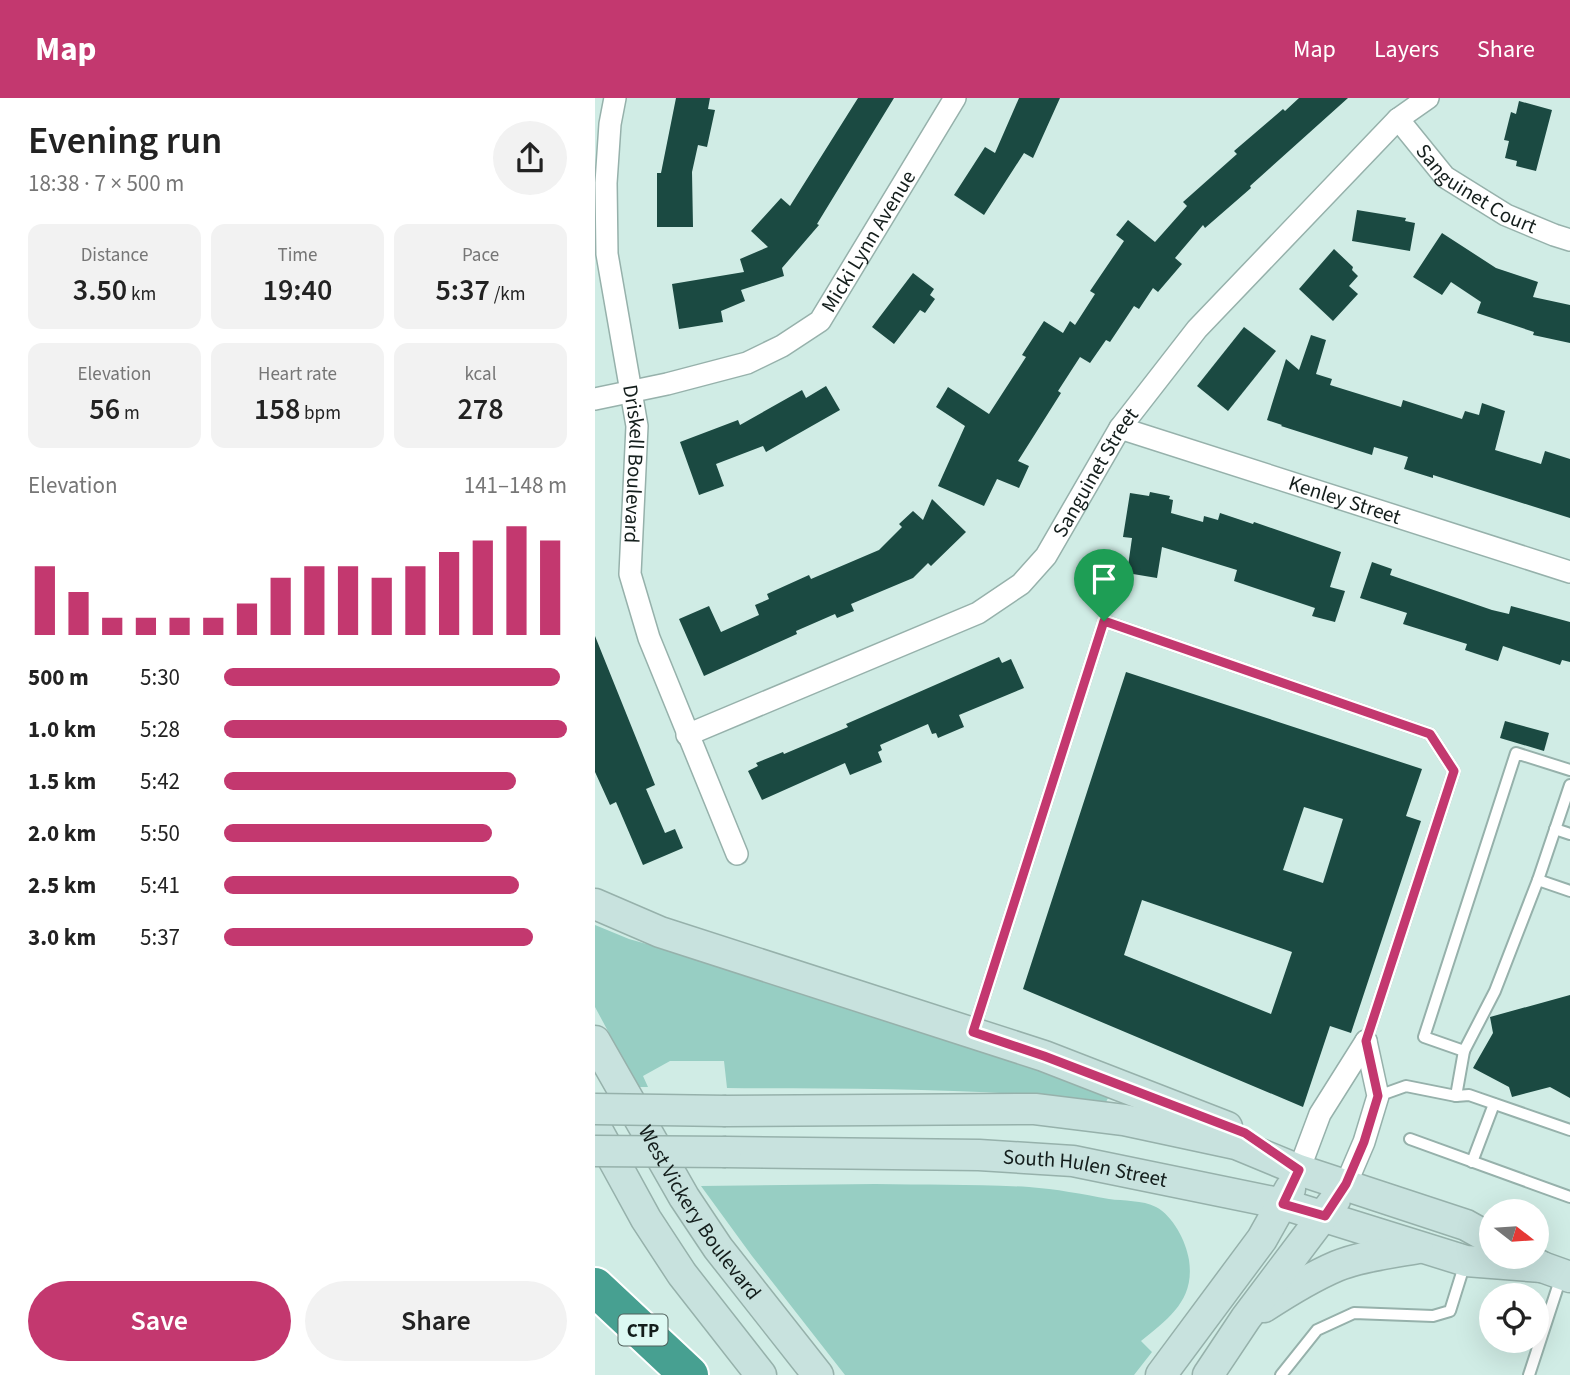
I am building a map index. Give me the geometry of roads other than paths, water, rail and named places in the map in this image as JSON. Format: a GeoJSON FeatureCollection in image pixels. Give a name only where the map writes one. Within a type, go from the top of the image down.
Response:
{"type":"FeatureCollection","features":[{"type":"Feature","properties":{"kind":"highway","name":"CTP"},"geometry":{"type":"LineString","coordinates":[[595,1287],[689,1375]]}},
{"type":"Feature","properties":{"kind":"main road"},"geometry":{"type":"LineString","coordinates":[[595,905],[660,932],[1044,1056],[1245,1133],[1299,1170]]}},
{"type":"Feature","properties":{"kind":"main road","name":"West Vickery Boulevard"},"geometry":{"type":"LineString","coordinates":[[595,1041],[678,1186],[718,1248],[818,1375]]}},
{"type":"Feature","properties":{"kind":"main road"},"geometry":{"type":"LineString","coordinates":[[595,1109],[1035,1109],[1124,1120],[1236,1144],[1299,1170],[1466,1225],[1479,1232]]}},
{"type":"Feature","properties":{"kind":"main road","name":"West Vickery Boulevard"},"geometry":{"type":"LineString","coordinates":[[595,1126],[646,1219],[682,1274],[761,1375]]}},
{"type":"Feature","properties":{"kind":"main road","name":"South Hulen Street"},"geometry":{"type":"LineString","coordinates":[[595,1151],[1035,1157],[1109,1167],[1283,1204],[1466,1261],[1479,1262]]}},
{"type":"Feature","properties":{"kind":"main road"},"geometry":{"type":"LineString","coordinates":[[1161,1375],[1262,1239],[1299,1170]]}},
{"type":"Feature","properties":{"kind":"main road"},"geometry":{"type":"LineString","coordinates":[[1208,1375],[1246,1318],[1325,1216],[1346,1184]]}},
{"type":"Feature","properties":{"kind":"main road"},"geometry":{"type":"LineString","coordinates":[[1246,1318],[1298,1286],[1338,1266],[1357,1259],[1422,1247]]}},
{"type":"Feature","properties":{"kind":"street","name":"Driskell Boulevard"},"geometry":{"type":"LineString","coordinates":[[615,98],[610,124],[606,183],[607,254],[637,426],[630,574],[649,638],[737,854]]}},
{"type":"Feature","properties":{"kind":"street","name":"Micki Lynn Avenue"},"geometry":{"type":"LineString","coordinates":[[595,399],[747,363],[782,346],[820,321],[955,98]]}},
{"type":"Feature","properties":{"kind":"street","name":"Sanguinet Street"},"geometry":{"type":"LineString","coordinates":[[687,735],[978,613],[1021,584],[1046,556],[1120,428],[1197,329],[1398,119],[1428,98]]}},
{"type":"Feature","properties":{"kind":"street","name":"Sanguinet Court"},"geometry":{"type":"LineString","coordinates":[[1398,119],[1445,177],[1506,215],[1570,240]]}},
{"type":"Feature","properties":{"kind":"street","name":"Kenley Street"},"geometry":{"type":"LineString","coordinates":[[1120,428],[1570,572]]}},
{"type":"Feature","properties":{"kind":"street"},"geometry":{"type":"LineString","coordinates":[[1346,1184],[1364,1142],[1378,1096],[1366,1041]]}},
{"type":"Feature","properties":{"kind":"street"},"geometry":{"type":"LineString","coordinates":[[1299,1170],[1320,1114],[1366,1041]]}},
{"type":"Feature","properties":{"kind":"lane"},"geometry":{"type":"LineString","coordinates":[[973,1032],[1104,621],[1430,734],[1454,771],[1366,1041]]}},
{"type":"Feature","properties":{"kind":"lane"},"geometry":{"type":"LineString","coordinates":[[1464,1051],[1424,1037],[1517,753],[1570,770]]}},
{"type":"Feature","properties":{"kind":"lane"},"geometry":{"type":"LineString","coordinates":[[1456,1096],[1464,1051],[1495,991],[1538,880],[1570,785]]}},
{"type":"Feature","properties":{"kind":"lane"},"geometry":{"type":"LineString","coordinates":[[1555,829],[1570,834]]}},
{"type":"Feature","properties":{"kind":"lane"},"geometry":{"type":"LineString","coordinates":[[1538,880],[1570,891]]}},
{"type":"Feature","properties":{"kind":"lane"},"geometry":{"type":"LineString","coordinates":[[1378,1096],[1406,1086],[1469,1096],[1570,1130]]}},
{"type":"Feature","properties":{"kind":"lane"},"geometry":{"type":"LineString","coordinates":[[1472,1162],[1494,1104]]}},
{"type":"Feature","properties":{"kind":"lane"},"geometry":{"type":"LineString","coordinates":[[1410,1139],[1569,1193]]}},
{"type":"Feature","properties":{"kind":"lane"},"geometry":{"type":"LineString","coordinates":[[1280,1375],[1318,1330],[1354,1313],[1433,1317],[1450,1311],[1466,1261]]}},
{"type":"Feature","properties":{"kind":"lane"},"geometry":{"type":"LineString","coordinates":[[1529,1375],[1549,1269]]}}]}
